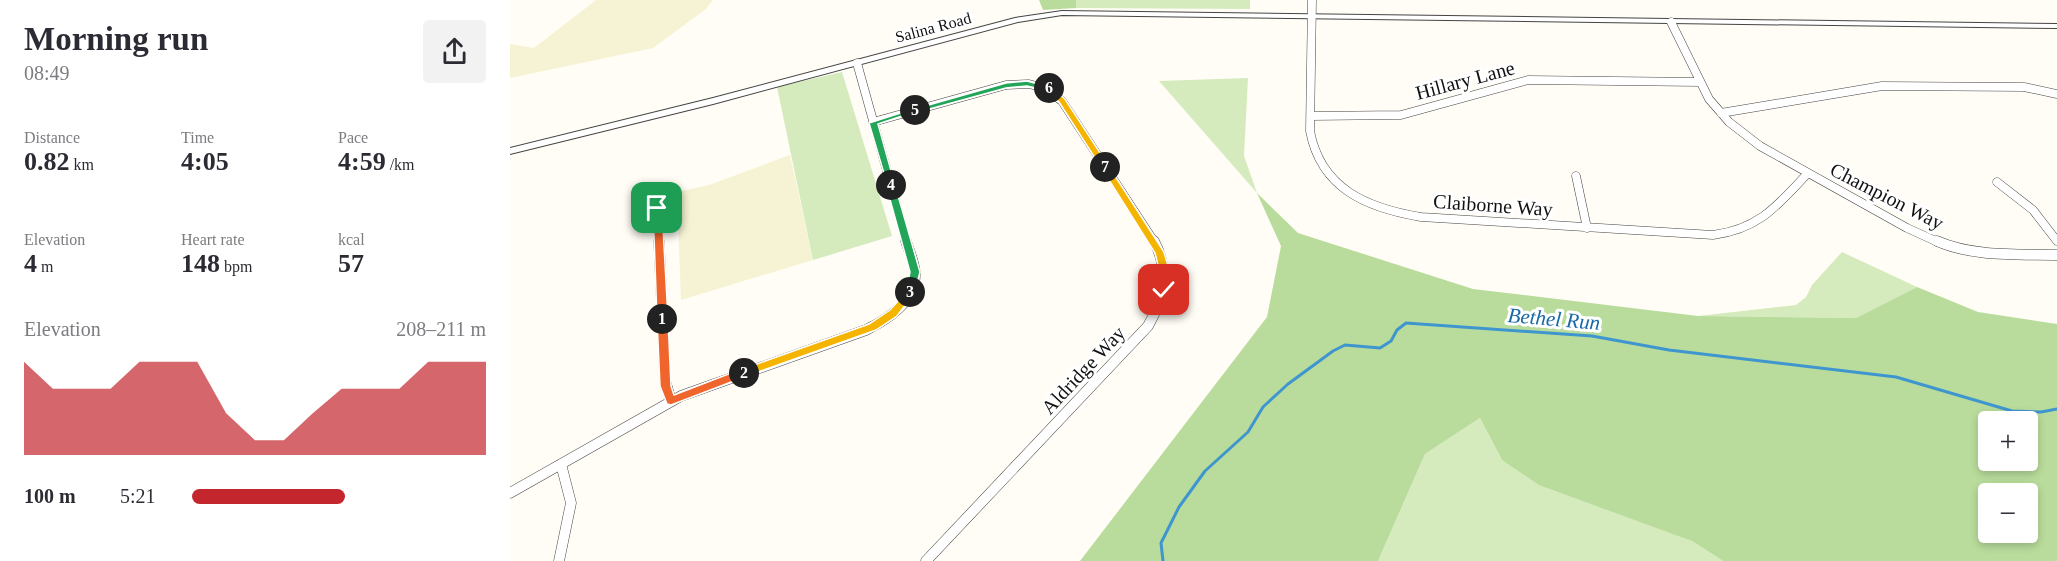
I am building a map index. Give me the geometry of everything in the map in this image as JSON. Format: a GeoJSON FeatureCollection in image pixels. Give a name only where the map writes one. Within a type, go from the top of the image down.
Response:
{"type":"FeatureCollection","features":[{"type":"Feature","properties":{"kind":"street","name":"Claiborne Way"},"geometry":{"type":"LineString","coordinates":[[1312,0],[1313,148],[1325,171],[1340,186],[1390,212],[1421,218],[1707,236],[1747,229],[1761,220],[1807,174]]}},
{"type":"Feature","properties":{"kind":"street","name":"Salina Road"},"geometry":{"type":"LineString","coordinates":[[510,151],[1051,14],[2057,26]]}},
{"type":"Feature","properties":{"kind":"street","name":"Champion Way"},"geometry":{"type":"LineString","coordinates":[[1671,22],[1700,82],[1721,113],[1749,139],[1807,174],[1907,228],[1946,245],[1998,254],[2057,255]]}},
{"type":"Feature","properties":{"kind":"street"},"geometry":{"type":"LineString","coordinates":[[510,492],[671,401],[695,390],[866,330],[880,323],[903,303],[913,287],[915,272],[856,63]]}},
{"type":"Feature","properties":{"kind":"street","name":"Hillary Lane"},"geometry":{"type":"LineString","coordinates":[[1311,116],[1401,115],[1528,80],[1700,82]]}},
{"type":"Feature","properties":{"kind":"street","name":"Aldridge Way"},"geometry":{"type":"LineString","coordinates":[[873,123],[1006,85],[1027,84],[1049,89],[1062,101],[1155,243],[1165,273],[1163,295],[1157,312],[1140,337],[926,561]]}},
{"type":"Feature","properties":{"kind":"street"},"geometry":{"type":"LineString","coordinates":[[1721,113],[1882,86],[2024,87],[2057,94]]}},
{"type":"Feature","properties":{"kind":"street"},"geometry":{"type":"LineString","coordinates":[[1576,176],[1587,228]]}},
{"type":"Feature","properties":{"kind":"street"},"geometry":{"type":"LineString","coordinates":[[1997,182],[2033,210],[2057,241]]}},
{"type":"Feature","properties":{"kind":"street"},"geometry":{"type":"LineString","coordinates":[[640,195],[655,205],[658,211],[665,380],[671,401]]}},
{"type":"Feature","properties":{"kind":"street"},"geometry":{"type":"LineString","coordinates":[[559,561],[571,503],[561,464]]}},
{"type":"Feature","properties":{"kind":"shaded area"},"geometry":{"type":"Polygon","coordinates":[[[596,0],[713,0],[706,9],[653,48],[510,78],[510,44],[534,48],[596,0]]]}},
{"type":"Feature","properties":{"kind":"shaded area"},"geometry":{"type":"Polygon","coordinates":[[[790,155],[813,260],[681,300],[677,192],[709,185],[790,155]]]}},
{"type":"Feature","properties":{"kind":"green space"},"geometry":{"type":"Polygon","coordinates":[[[1039,0],[1076,0],[1076,8],[1043,10],[1039,0]]]}},
{"type":"Feature","properties":{"kind":"green space"},"geometry":{"type":"Polygon","coordinates":[[[1076,0],[1250,0],[1250,9],[1076,8],[1076,0]]]}},
{"type":"Feature","properties":{"kind":"green space"},"geometry":{"type":"Polygon","coordinates":[[[842,72],[892,236],[813,260],[777,87],[842,72]]]}},
{"type":"Feature","properties":{"kind":"green space"},"geometry":{"type":"Polygon","coordinates":[[[1248,78],[1244,156],[1257,193],[1159,81],[1248,78]]]}},
{"type":"Feature","properties":{"kind":"green space"},"geometry":{"type":"Polygon","coordinates":[[[1257,193],[1298,233],[1473,289],[1698,316],[1856,318],[1917,287],[1978,312],[2057,324],[2057,561],[1723,561],[1692,541],[1539,485],[1502,460],[1480,418],[1425,454],[1378,561],[1080,561],[1267,317],[1281,246],[1257,193]]]}},
{"type":"Feature","properties":{"kind":"green space"},"geometry":{"type":"Polygon","coordinates":[[[1842,252],[1917,287],[1856,318],[1698,316],[1796,305],[1806,297],[1812,285],[1842,252]]]}},
{"type":"Feature","properties":{"kind":"green space"},"geometry":{"type":"Polygon","coordinates":[[[1480,418],[1502,460],[1692,541],[1723,561],[1378,561],[1425,454],[1480,418]]]}},
{"type":"Feature","properties":{"kind":"waterway","name":"Bethel Run"},"geometry":{"type":"LineString","coordinates":[[1163,561],[1161,543],[1179,507],[1205,471],[1248,432],[1263,407],[1288,384],[1333,351],[1345,345],[1380,348],[1391,341],[1397,330],[1406,323],[1592,336],[1669,350],[1896,377],[2012,411],[2041,412],[2057,409]]}},
{"type":"Feature","properties":{"kind":"route"},"geometry":{"type":"LineString","coordinates":[[657,208],[665,386],[671,401],[695,390],[866,330],[894,313],[910,292],[915,282],[915,272],[873,123],[1013,84],[1039,86],[1054,91],[1060,97],[1157,248],[1165,273],[1164,290]]}}]}
